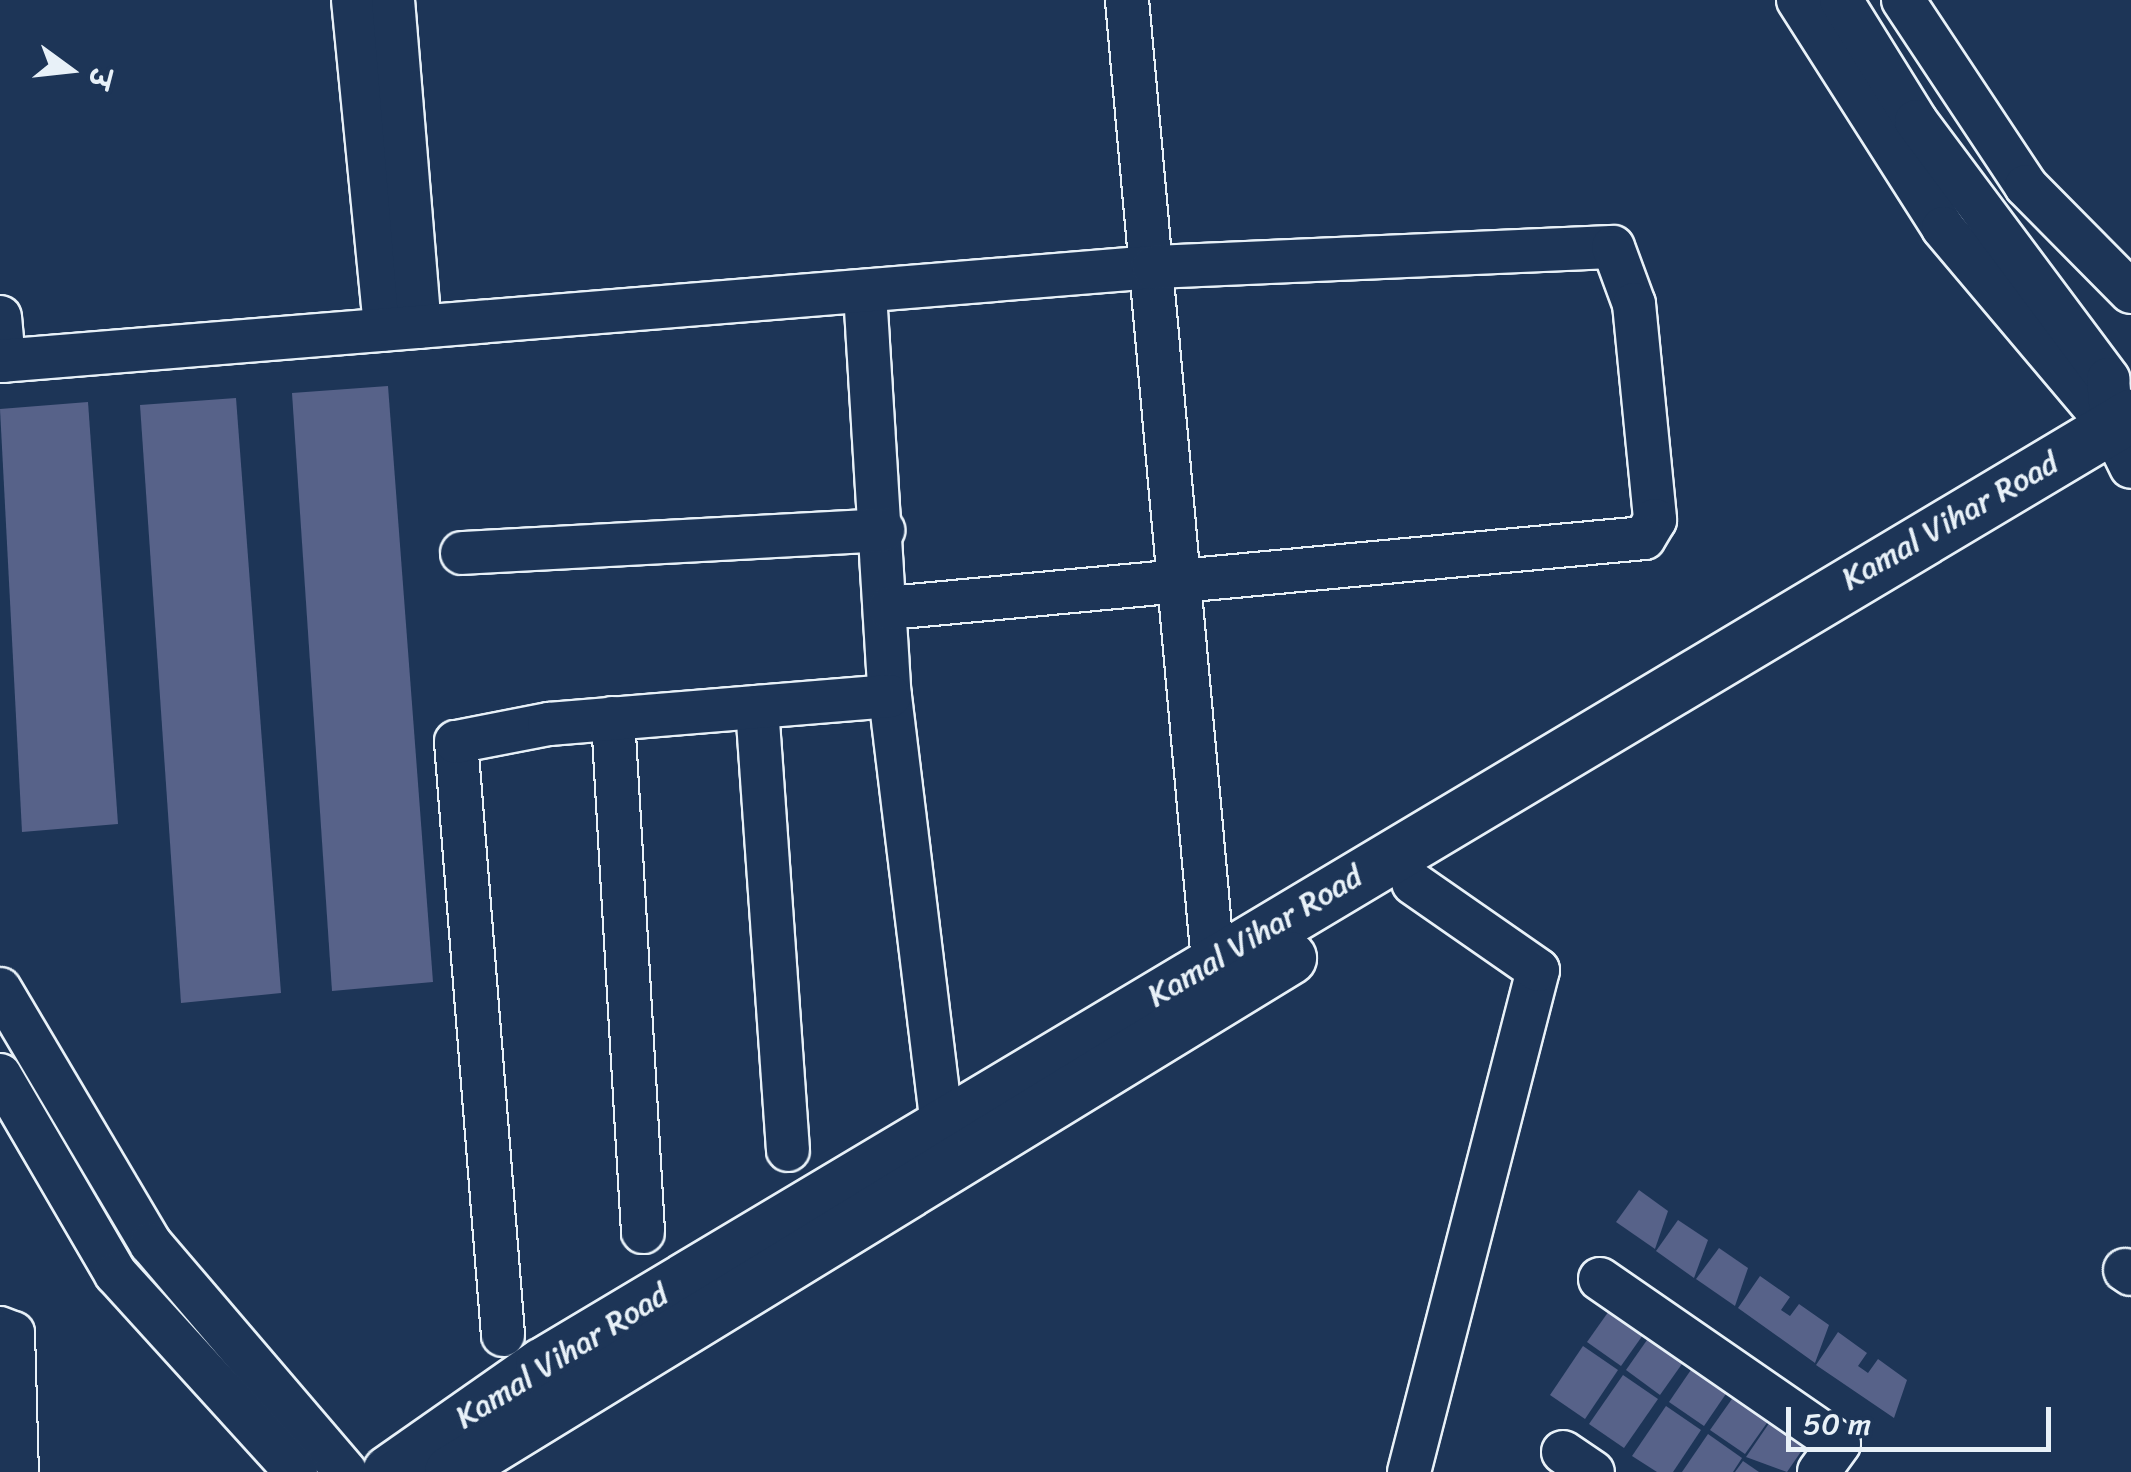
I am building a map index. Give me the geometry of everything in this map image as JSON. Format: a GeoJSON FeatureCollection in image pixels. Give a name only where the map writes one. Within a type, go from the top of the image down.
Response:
{"type":"FeatureCollection","features":[{"type":"Feature","properties":{"kind":"main road","name":"Kamal Vihar Road"},"geometry":{"type":"LineString","coordinates":[[451,1472],[2126,444]]}},
{"type":"Feature","properties":{"kind":"main road","name":"Kamal Vihar Road"},"geometry":{"type":"LineString","coordinates":[[389,1472],[542,1364],[1213,962],[2126,444]]}},
{"type":"Feature","properties":{"kind":"street"},"geometry":{"type":"LineString","coordinates":[[353,0],[402,328]]}},
{"type":"Feature","properties":{"kind":"street"},"geometry":{"type":"LineString","coordinates":[[393,0],[402,328]]}},
{"type":"Feature","properties":{"kind":"street"},"geometry":{"type":"LineString","coordinates":[[1127,0],[1182,579],[1213,962]]}},
{"type":"Feature","properties":{"kind":"street"},"geometry":{"type":"LineString","coordinates":[[1798,0],[1944,228],[2126,444]]}},
{"type":"Feature","properties":{"kind":"street"},"geometry":{"type":"LineString","coordinates":[[1842,0],[1916,122],[2108,378],[2126,444]]}},
{"type":"Feature","properties":{"kind":"street"},"geometry":{"type":"LineString","coordinates":[[1903,0],[2026,186],[2131,292]]}},
{"type":"Feature","properties":{"kind":"street"},"geometry":{"type":"LineString","coordinates":[[0,317],[2,361],[1153,267],[1613,246],[1634,304],[1655,520],[1644,538],[889,608]]}},
{"type":"Feature","properties":{"kind":"street"},"geometry":{"type":"LineString","coordinates":[[864,293],[889,608],[890,696],[942,1124]]}},
{"type":"Feature","properties":{"kind":"street"},"geometry":{"type":"LineString","coordinates":[[462,553],[883,530]]}},
{"type":"Feature","properties":{"kind":"street"},"geometry":{"type":"LineString","coordinates":[[503,1336],[456,742],[613,718],[890,696]]}},
{"type":"Feature","properties":{"kind":"street"},"geometry":{"type":"LineString","coordinates":[[757,707],[788,1150]]}},
{"type":"Feature","properties":{"kind":"street"},"geometry":{"type":"LineString","coordinates":[[613,718],[643,1232]]}},
{"type":"Feature","properties":{"kind":"street"},"geometry":{"type":"LineString","coordinates":[[1409,1472],[1538,970],[1414,884]]}},
{"type":"Feature","properties":{"kind":"street"},"geometry":{"type":"LineString","coordinates":[[0,989],[151,1244],[346,1472]]}},
{"type":"Feature","properties":{"kind":"street"},"geometry":{"type":"LineString","coordinates":[[0,1075],[116,1274],[296,1472]]}},
{"type":"Feature","properties":{"kind":"street"},"geometry":{"type":"LineString","coordinates":[[1600,1280],[1839,1444],[1819,1472]]}},
{"type":"Feature","properties":{"kind":"street"},"geometry":{"type":"LineString","coordinates":[[0,1328],[13,1333],[17,1472]]}},
{"type":"Feature","properties":{"kind":"building"},"geometry":{"type":"Polygon","coordinates":[[[388,386],[433,982],[332,991],[292,393],[388,386]]]}},
{"type":"Feature","properties":{"kind":"building"},"geometry":{"type":"Polygon","coordinates":[[[236,398],[281,993],[181,1003],[140,405],[236,398]]]}},
{"type":"Feature","properties":{"kind":"building"},"geometry":{"type":"Polygon","coordinates":[[[88,402],[118,824],[22,832],[0,409],[88,402]]]}},
{"type":"Feature","properties":{"kind":"building"},"geometry":{"type":"Polygon","coordinates":[[[1639,1190],[1668,1211],[1655,1249],[1616,1222],[1639,1190]]]}},
{"type":"Feature","properties":{"kind":"building"},"geometry":{"type":"Polygon","coordinates":[[[1678,1220],[1708,1240],[1694,1278],[1656,1251],[1678,1220]]]}},
{"type":"Feature","properties":{"kind":"building"},"geometry":{"type":"Polygon","coordinates":[[[1719,1248],[1748,1268],[1735,1306],[1696,1279],[1719,1248]]]}},
{"type":"Feature","properties":{"kind":"building"},"geometry":{"type":"Polygon","coordinates":[[[1760,1276],[1790,1297],[1781,1310],[1790,1316],[1799,1304],[1829,1325],[1815,1363],[1738,1308],[1760,1276]]]}},
{"type":"Feature","properties":{"kind":"building"},"geometry":{"type":"Polygon","coordinates":[[[1616,1301],[1650,1325],[1621,1366],[1587,1342],[1616,1301]]]}},
{"type":"Feature","properties":{"kind":"building"},"geometry":{"type":"Polygon","coordinates":[[[1654,1330],[1689,1354],[1660,1395],[1626,1370],[1654,1330]]]}},
{"type":"Feature","properties":{"kind":"building"},"geometry":{"type":"Polygon","coordinates":[[[1838,1332],[1867,1353],[1858,1366],[1868,1373],[1878,1359],[1907,1380],[1894,1418],[1816,1365],[1838,1332]]]}},
{"type":"Feature","properties":{"kind":"building"},"geometry":{"type":"Polygon","coordinates":[[[1583,1346],[1618,1370],[1585,1419],[1550,1395],[1583,1346]]]}},
{"type":"Feature","properties":{"kind":"building"},"geometry":{"type":"Polygon","coordinates":[[[1697,1361],[1732,1385],[1704,1426],[1669,1402],[1697,1361]]]}},
{"type":"Feature","properties":{"kind":"building"},"geometry":{"type":"Polygon","coordinates":[[[1623,1375],[1658,1399],[1624,1448],[1589,1424],[1623,1375]]]}},
{"type":"Feature","properties":{"kind":"building"},"geometry":{"type":"Polygon","coordinates":[[[1739,1389],[1774,1413],[1745,1454],[1710,1430],[1739,1389]]]}},
{"type":"Feature","properties":{"kind":"building"},"geometry":{"type":"Polygon","coordinates":[[[1666,1406],[1701,1430],[1673,1472],[1657,1472],[1632,1456],[1666,1406]]]}},
{"type":"Feature","properties":{"kind":"building"},"geometry":{"type":"Polygon","coordinates":[[[1774,1416],[1809,1440],[1787,1472],[1746,1457],[1774,1416]]]}},
{"type":"Feature","properties":{"kind":"building"},"geometry":{"type":"Polygon","coordinates":[[[1708,1434],[1742,1458],[1733,1472],[1682,1472],[1708,1434]]]}},
{"type":"Feature","properties":{"kind":"building"},"geometry":{"type":"Polygon","coordinates":[[[1743,1461],[1759,1472],[1735,1472],[1743,1461]]]}}]}
